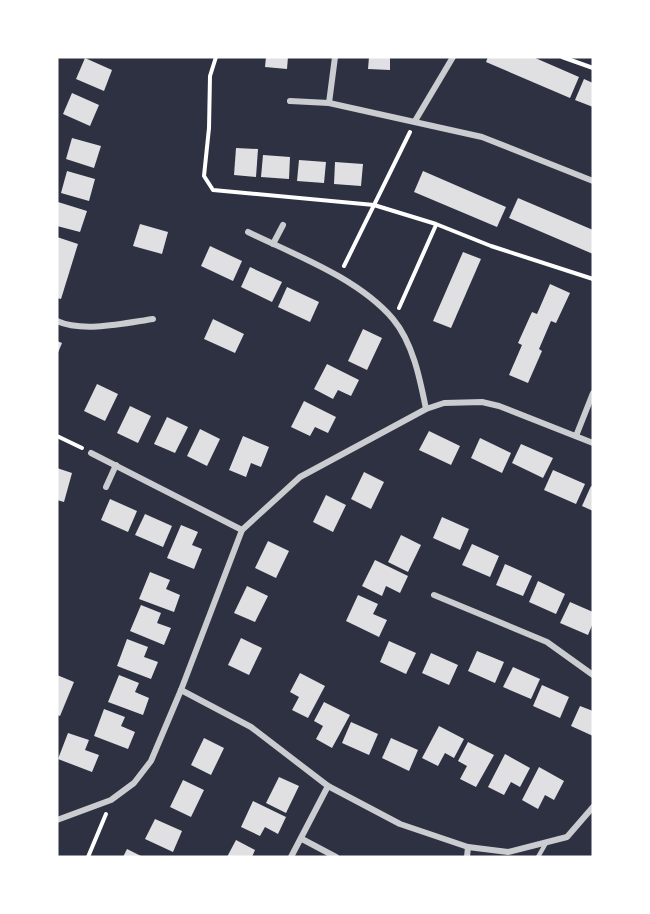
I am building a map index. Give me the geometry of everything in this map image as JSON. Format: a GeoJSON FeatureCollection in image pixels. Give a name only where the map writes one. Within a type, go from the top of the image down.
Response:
{"type":"FeatureCollection","features":[{"type":"Feature","properties":{"kind":"street"},"geometry":{"type":"LineString","coordinates":[[329,103],[334,57]]}},
{"type":"Feature","properties":{"kind":"street"},"geometry":{"type":"LineString","coordinates":[[415,121],[453,57]]}},
{"type":"Feature","properties":{"kind":"street"},"geometry":{"type":"LineString","coordinates":[[290,101],[329,103],[482,137],[593,181]]}},
{"type":"Feature","properties":{"kind":"street"},"geometry":{"type":"LineString","coordinates":[[273,244],[283,225]]}},
{"type":"Feature","properties":{"kind":"street"},"geometry":{"type":"LineString","coordinates":[[248,232],[338,277],[371,297],[393,320],[418,370],[426,408]]}},
{"type":"Feature","properties":{"kind":"street"},"geometry":{"type":"LineString","coordinates":[[57,321],[64,324],[97,326],[153,319]]}},
{"type":"Feature","properties":{"kind":"street"},"geometry":{"type":"LineString","coordinates":[[576,436],[593,393]]}},
{"type":"Feature","properties":{"kind":"street"},"geometry":{"type":"LineString","coordinates":[[57,820],[106,801],[134,783],[151,761],[182,690],[242,530],[300,477],[426,408],[444,403],[482,402],[499,406],[593,443]]}},
{"type":"Feature","properties":{"kind":"street"},"geometry":{"type":"LineString","coordinates":[[91,453],[242,530]]}},
{"type":"Feature","properties":{"kind":"street"},"geometry":{"type":"LineString","coordinates":[[106,487],[116,465]]}},
{"type":"Feature","properties":{"kind":"street"},"geometry":{"type":"LineString","coordinates":[[434,595],[547,642],[593,675]]}},
{"type":"Feature","properties":{"kind":"street"},"geometry":{"type":"LineString","coordinates":[[182,690],[250,728],[328,786],[400,824],[468,847],[508,852],[567,837],[593,807]]}},
{"type":"Feature","properties":{"kind":"street"},"geometry":{"type":"LineString","coordinates":[[291,857],[328,786]]}},
{"type":"Feature","properties":{"kind":"street"},"geometry":{"type":"LineString","coordinates":[[302,839],[336,857]]}},
{"type":"Feature","properties":{"kind":"street"},"geometry":{"type":"LineString","coordinates":[[467,857],[468,847]]}},
{"type":"Feature","properties":{"kind":"lane"},"geometry":{"type":"LineString","coordinates":[[538,857],[546,843]]}},
{"type":"Feature","properties":{"kind":"path"},"geometry":{"type":"LineString","coordinates":[[216,57],[210,76],[209,128],[204,176],[213,190],[374,205],[436,224],[491,246],[593,279]]}},
{"type":"Feature","properties":{"kind":"path"},"geometry":{"type":"LineString","coordinates":[[562,57],[593,68]]}},
{"type":"Feature","properties":{"kind":"path"},"geometry":{"type":"LineString","coordinates":[[338,277],[415,121]]}},
{"type":"Feature","properties":{"kind":"path"},"geometry":{"type":"LineString","coordinates":[[393,320],[436,224]]}},
{"type":"Feature","properties":{"kind":"path"},"geometry":{"type":"LineString","coordinates":[[57,436],[91,453]]}},
{"type":"Feature","properties":{"kind":"path"},"geometry":{"type":"LineString","coordinates":[[88,857],[105,816],[106,801]]}},
{"type":"Feature","properties":{"kind":"building"},"geometry":{"type":"Polygon","coordinates":[[[266,57],[288,57],[287,69],[265,67],[266,57]]]}},
{"type":"Feature","properties":{"kind":"building"},"geometry":{"type":"Polygon","coordinates":[[[369,57],[390,57],[390,70],[368,69],[369,57]]]}},
{"type":"Feature","properties":{"kind":"building"},"geometry":{"type":"Polygon","coordinates":[[[488,57],[533,57],[579,77],[570,98],[486,62],[488,57]]]}},
{"type":"Feature","properties":{"kind":"building"},"geometry":{"type":"Polygon","coordinates":[[[85,58],[112,70],[104,91],[76,79],[85,58]]]}},
{"type":"Feature","properties":{"kind":"building"},"geometry":{"type":"Polygon","coordinates":[[[584,79],[593,83],[593,107],[575,100],[584,79]]]}},
{"type":"Feature","properties":{"kind":"building"},"geometry":{"type":"Polygon","coordinates":[[[72,93],[99,105],[90,126],[63,114],[72,93]]]}},
{"type":"Feature","properties":{"kind":"building"},"geometry":{"type":"Polygon","coordinates":[[[72,138],[101,146],[94,168],[66,159],[72,138]]]}},
{"type":"Feature","properties":{"kind":"building"},"geometry":{"type":"Polygon","coordinates":[[[236,148],[258,149],[256,177],[234,175],[236,148]]]}},
{"type":"Feature","properties":{"kind":"building"},"geometry":{"type":"Polygon","coordinates":[[[263,155],[290,157],[289,179],[261,177],[263,155]]]}},
{"type":"Feature","properties":{"kind":"building"},"geometry":{"type":"Polygon","coordinates":[[[299,160],[326,162],[324,183],[297,181],[299,160]]]}},
{"type":"Feature","properties":{"kind":"building"},"geometry":{"type":"Polygon","coordinates":[[[335,162],[363,164],[361,186],[334,184],[335,162]]]}},
{"type":"Feature","properties":{"kind":"building"},"geometry":{"type":"Polygon","coordinates":[[[67,171],[95,179],[89,201],[61,193],[67,171]]]}},
{"type":"Feature","properties":{"kind":"building"},"geometry":{"type":"Polygon","coordinates":[[[423,171],[506,207],[497,227],[414,192],[423,171]]]}},
{"type":"Feature","properties":{"kind":"building"},"geometry":{"type":"Polygon","coordinates":[[[518,198],[593,230],[593,254],[509,218],[518,198]]]}},
{"type":"Feature","properties":{"kind":"building"},"geometry":{"type":"Polygon","coordinates":[[[58,202],[87,211],[80,232],[57,226],[58,202]]]}},
{"type":"Feature","properties":{"kind":"building"},"geometry":{"type":"Polygon","coordinates":[[[140,224],[168,232],[162,254],[133,246],[140,224]]]}},
{"type":"Feature","properties":{"kind":"building"},"geometry":{"type":"Polygon","coordinates":[[[57,237],[78,244],[61,299],[57,298],[57,237]]]}},
{"type":"Feature","properties":{"kind":"building"},"geometry":{"type":"Polygon","coordinates":[[[210,246],[242,261],[233,281],[201,266],[210,246]]]}},
{"type":"Feature","properties":{"kind":"building"},"geometry":{"type":"Polygon","coordinates":[[[463,252],[481,259],[451,328],[433,321],[463,252]]]}},
{"type":"Feature","properties":{"kind":"building"},"geometry":{"type":"Polygon","coordinates":[[[250,267],[282,282],[272,302],[241,287],[250,267]]]}},
{"type":"Feature","properties":{"kind":"building"},"geometry":{"type":"Polygon","coordinates":[[[550,284],[570,293],[556,323],[551,321],[539,349],[542,351],[528,383],[509,375],[522,345],[518,343],[532,312],[537,314],[550,284]]]}},
{"type":"Feature","properties":{"kind":"building"},"geometry":{"type":"Polygon","coordinates":[[[287,287],[319,302],[310,322],[278,307],[287,287]]]}},
{"type":"Feature","properties":{"kind":"building"},"geometry":{"type":"Polygon","coordinates":[[[213,319],[244,334],[235,353],[204,339],[213,319]]]}},
{"type":"Feature","properties":{"kind":"building"},"geometry":{"type":"Polygon","coordinates":[[[363,329],[382,338],[367,370],[348,361],[363,329]]]}},
{"type":"Feature","properties":{"kind":"building"},"geometry":{"type":"Polygon","coordinates":[[[57,341],[62,343],[57,355],[57,341]]]}},
{"type":"Feature","properties":{"kind":"building"},"geometry":{"type":"Polygon","coordinates":[[[327,364],[359,380],[351,396],[338,390],[333,399],[314,389],[327,364]]]}},
{"type":"Feature","properties":{"kind":"building"},"geometry":{"type":"Polygon","coordinates":[[[97,384],[118,394],[105,421],[84,411],[97,384]]]}},
{"type":"Feature","properties":{"kind":"building"},"geometry":{"type":"Polygon","coordinates":[[[304,401],[336,417],[328,433],[315,427],[310,436],[291,427],[304,401]]]}},
{"type":"Feature","properties":{"kind":"building"},"geometry":{"type":"Polygon","coordinates":[[[130,406],[151,416],[138,443],[117,433],[130,406]]]}},
{"type":"Feature","properties":{"kind":"building"},"geometry":{"type":"Polygon","coordinates":[[[167,417],[188,427],[175,453],[154,444],[167,417]]]}},
{"type":"Feature","properties":{"kind":"building"},"geometry":{"type":"Polygon","coordinates":[[[200,429],[220,439],[207,466],[187,456],[200,429]]]}},
{"type":"Feature","properties":{"kind":"building"},"geometry":{"type":"Polygon","coordinates":[[[429,431],[460,446],[451,465],[419,450],[429,431]]]}},
{"type":"Feature","properties":{"kind":"building"},"geometry":{"type":"Polygon","coordinates":[[[243,436],[269,447],[261,467],[251,463],[246,477],[229,470],[243,436]]]}},
{"type":"Feature","properties":{"kind":"building"},"geometry":{"type":"Polygon","coordinates":[[[480,438],[511,453],[502,473],[471,458],[480,438]]]}},
{"type":"Feature","properties":{"kind":"building"},"geometry":{"type":"Polygon","coordinates":[[[521,444],[553,458],[543,478],[512,463],[521,444]]]}},
{"type":"Feature","properties":{"kind":"building"},"geometry":{"type":"Polygon","coordinates":[[[57,468],[72,473],[64,502],[57,500],[57,468]]]}},
{"type":"Feature","properties":{"kind":"building"},"geometry":{"type":"Polygon","coordinates":[[[553,470],[585,484],[576,504],[544,490],[553,470]]]}},
{"type":"Feature","properties":{"kind":"building"},"geometry":{"type":"Polygon","coordinates":[[[364,472],[384,482],[371,509],[351,499],[364,472]]]}},
{"type":"Feature","properties":{"kind":"building"},"geometry":{"type":"Polygon","coordinates":[[[591,486],[593,487],[593,511],[582,506],[591,486]]]}},
{"type":"Feature","properties":{"kind":"building"},"geometry":{"type":"Polygon","coordinates":[[[326,495],[346,505],[333,532],[313,522],[326,495]]]}},
{"type":"Feature","properties":{"kind":"building"},"geometry":{"type":"Polygon","coordinates":[[[110,499],[137,511],[128,532],[101,520],[110,499]]]}},
{"type":"Feature","properties":{"kind":"building"},"geometry":{"type":"Polygon","coordinates":[[[145,514],[172,526],[163,547],[135,535],[145,514]]]}},
{"type":"Feature","properties":{"kind":"building"},"geometry":{"type":"Polygon","coordinates":[[[442,517],[469,529],[460,550],[433,538],[442,517]]]}},
{"type":"Feature","properties":{"kind":"building"},"geometry":{"type":"Polygon","coordinates":[[[181,525],[198,532],[192,545],[202,549],[194,569],[167,558],[181,525]]]}},
{"type":"Feature","properties":{"kind":"building"},"geometry":{"type":"Polygon","coordinates":[[[401,535],[421,545],[408,572],[388,562],[401,535]]]}},
{"type":"Feature","properties":{"kind":"building"},"geometry":{"type":"Polygon","coordinates":[[[268,541],[289,551],[276,578],[255,568],[268,541]]]}},
{"type":"Feature","properties":{"kind":"building"},"geometry":{"type":"Polygon","coordinates":[[[472,544],[499,556],[490,577],[462,565],[472,544]]]}},
{"type":"Feature","properties":{"kind":"building"},"geometry":{"type":"Polygon","coordinates":[[[375,560],[408,576],[400,593],[386,586],[382,596],[362,586],[375,560]]]}},
{"type":"Feature","properties":{"kind":"building"},"geometry":{"type":"Polygon","coordinates":[[[505,564],[532,576],[523,596],[496,585],[505,564]]]}},
{"type":"Feature","properties":{"kind":"building"},"geometry":{"type":"Polygon","coordinates":[[[150,572],[170,580],[166,589],[180,595],[174,612],[139,599],[150,572]]]}},
{"type":"Feature","properties":{"kind":"building"},"geometry":{"type":"Polygon","coordinates":[[[538,581],[565,594],[556,614],[529,602],[538,581]]]}},
{"type":"Feature","properties":{"kind":"building"},"geometry":{"type":"Polygon","coordinates":[[[247,586],[268,596],[255,622],[234,613],[247,586]]]}},
{"type":"Feature","properties":{"kind":"building"},"geometry":{"type":"Polygon","coordinates":[[[358,595],[378,604],[373,614],[387,620],[379,637],[346,621],[358,595]]]}},
{"type":"Feature","properties":{"kind":"building"},"geometry":{"type":"Polygon","coordinates":[[[570,602],[593,612],[593,623],[588,635],[560,623],[570,602]]]}},
{"type":"Feature","properties":{"kind":"building"},"geometry":{"type":"Polygon","coordinates":[[[141,605],[161,613],[157,623],[171,628],[164,645],[130,631],[141,605]]]}},
{"type":"Feature","properties":{"kind":"building"},"geometry":{"type":"Polygon","coordinates":[[[241,638],[262,648],[249,675],[228,665],[241,638]]]}},
{"type":"Feature","properties":{"kind":"building"},"geometry":{"type":"Polygon","coordinates":[[[127,639],[148,647],[144,657],[158,662],[151,679],[117,666],[127,639]]]}},
{"type":"Feature","properties":{"kind":"building"},"geometry":{"type":"Polygon","coordinates":[[[389,641],[416,653],[406,674],[380,662],[389,641]]]}},
{"type":"Feature","properties":{"kind":"building"},"geometry":{"type":"Polygon","coordinates":[[[477,651],[504,662],[495,683],[468,671],[477,651]]]}},
{"type":"Feature","properties":{"kind":"building"},"geometry":{"type":"Polygon","coordinates":[[[431,653],[458,665],[449,685],[422,673],[431,653]]]}},
{"type":"Feature","properties":{"kind":"building"},"geometry":{"type":"Polygon","coordinates":[[[513,667],[540,679],[531,699],[503,687],[513,667]]]}},
{"type":"Feature","properties":{"kind":"building"},"geometry":{"type":"Polygon","coordinates":[[[300,673],[325,686],[308,718],[292,710],[299,697],[290,692],[300,673]]]}},
{"type":"Feature","properties":{"kind":"building"},"geometry":{"type":"Polygon","coordinates":[[[57,675],[74,682],[60,716],[57,715],[57,675]]]}},
{"type":"Feature","properties":{"kind":"building"},"geometry":{"type":"Polygon","coordinates":[[[119,675],[139,683],[135,692],[149,698],[143,715],[108,702],[119,675]]]}},
{"type":"Feature","properties":{"kind":"building"},"geometry":{"type":"Polygon","coordinates":[[[542,685],[569,697],[560,718],[533,706],[542,685]]]}},
{"type":"Feature","properties":{"kind":"building"},"geometry":{"type":"Polygon","coordinates":[[[324,702],[350,715],[332,748],[316,739],[323,726],[314,721],[324,702]]]}},
{"type":"Feature","properties":{"kind":"building"},"geometry":{"type":"Polygon","coordinates":[[[580,706],[593,711],[593,736],[571,726],[580,706]]]}},
{"type":"Feature","properties":{"kind":"building"},"geometry":{"type":"Polygon","coordinates":[[[104,709],[125,717],[121,726],[135,732],[128,749],[94,736],[104,709]]]}},
{"type":"Feature","properties":{"kind":"building"},"geometry":{"type":"Polygon","coordinates":[[[351,722],[378,734],[369,755],[342,743],[351,722]]]}},
{"type":"Feature","properties":{"kind":"building"},"geometry":{"type":"Polygon","coordinates":[[[439,726],[464,739],[454,758],[445,753],[438,766],[422,758],[439,726]]]}},
{"type":"Feature","properties":{"kind":"building"},"geometry":{"type":"Polygon","coordinates":[[[68,733],[89,740],[85,750],[99,755],[92,772],[58,759],[68,733]]]}},
{"type":"Feature","properties":{"kind":"building"},"geometry":{"type":"Polygon","coordinates":[[[204,738],[224,748],[211,775],[191,765],[204,738]]]}},
{"type":"Feature","properties":{"kind":"building"},"geometry":{"type":"Polygon","coordinates":[[[391,738],[418,750],[409,771],[382,758],[391,738]]]}},
{"type":"Feature","properties":{"kind":"building"},"geometry":{"type":"Polygon","coordinates":[[[468,742],[494,755],[476,787],[460,779],[467,766],[458,761],[468,742]]]}},
{"type":"Feature","properties":{"kind":"building"},"geometry":{"type":"Polygon","coordinates":[[[505,754],[530,768],[520,787],[511,782],[504,795],[488,787],[505,754]]]}},
{"type":"Feature","properties":{"kind":"building"},"geometry":{"type":"Polygon","coordinates":[[[539,767],[564,781],[554,800],[545,795],[538,809],[522,800],[539,767]]]}},
{"type":"Feature","properties":{"kind":"building"},"geometry":{"type":"Polygon","coordinates":[[[279,777],[299,786],[286,813],[266,803],[279,777]]]}},
{"type":"Feature","properties":{"kind":"building"},"geometry":{"type":"Polygon","coordinates":[[[183,780],[204,790],[191,817],[170,807],[183,780]]]}},
{"type":"Feature","properties":{"kind":"building"},"geometry":{"type":"Polygon","coordinates":[[[253,801],[286,817],[278,834],[265,827],[260,836],[241,827],[253,801]]]}},
{"type":"Feature","properties":{"kind":"building"},"geometry":{"type":"Polygon","coordinates":[[[155,819],[182,831],[173,852],[145,839],[155,819]]]}},
{"type":"Feature","properties":{"kind":"building"},"geometry":{"type":"Polygon","coordinates":[[[236,840],[255,850],[252,857],[227,857],[236,840]]]}},
{"type":"Feature","properties":{"kind":"building"},"geometry":{"type":"Polygon","coordinates":[[[127,849],[143,857],[123,857],[127,849]]]}}]}
